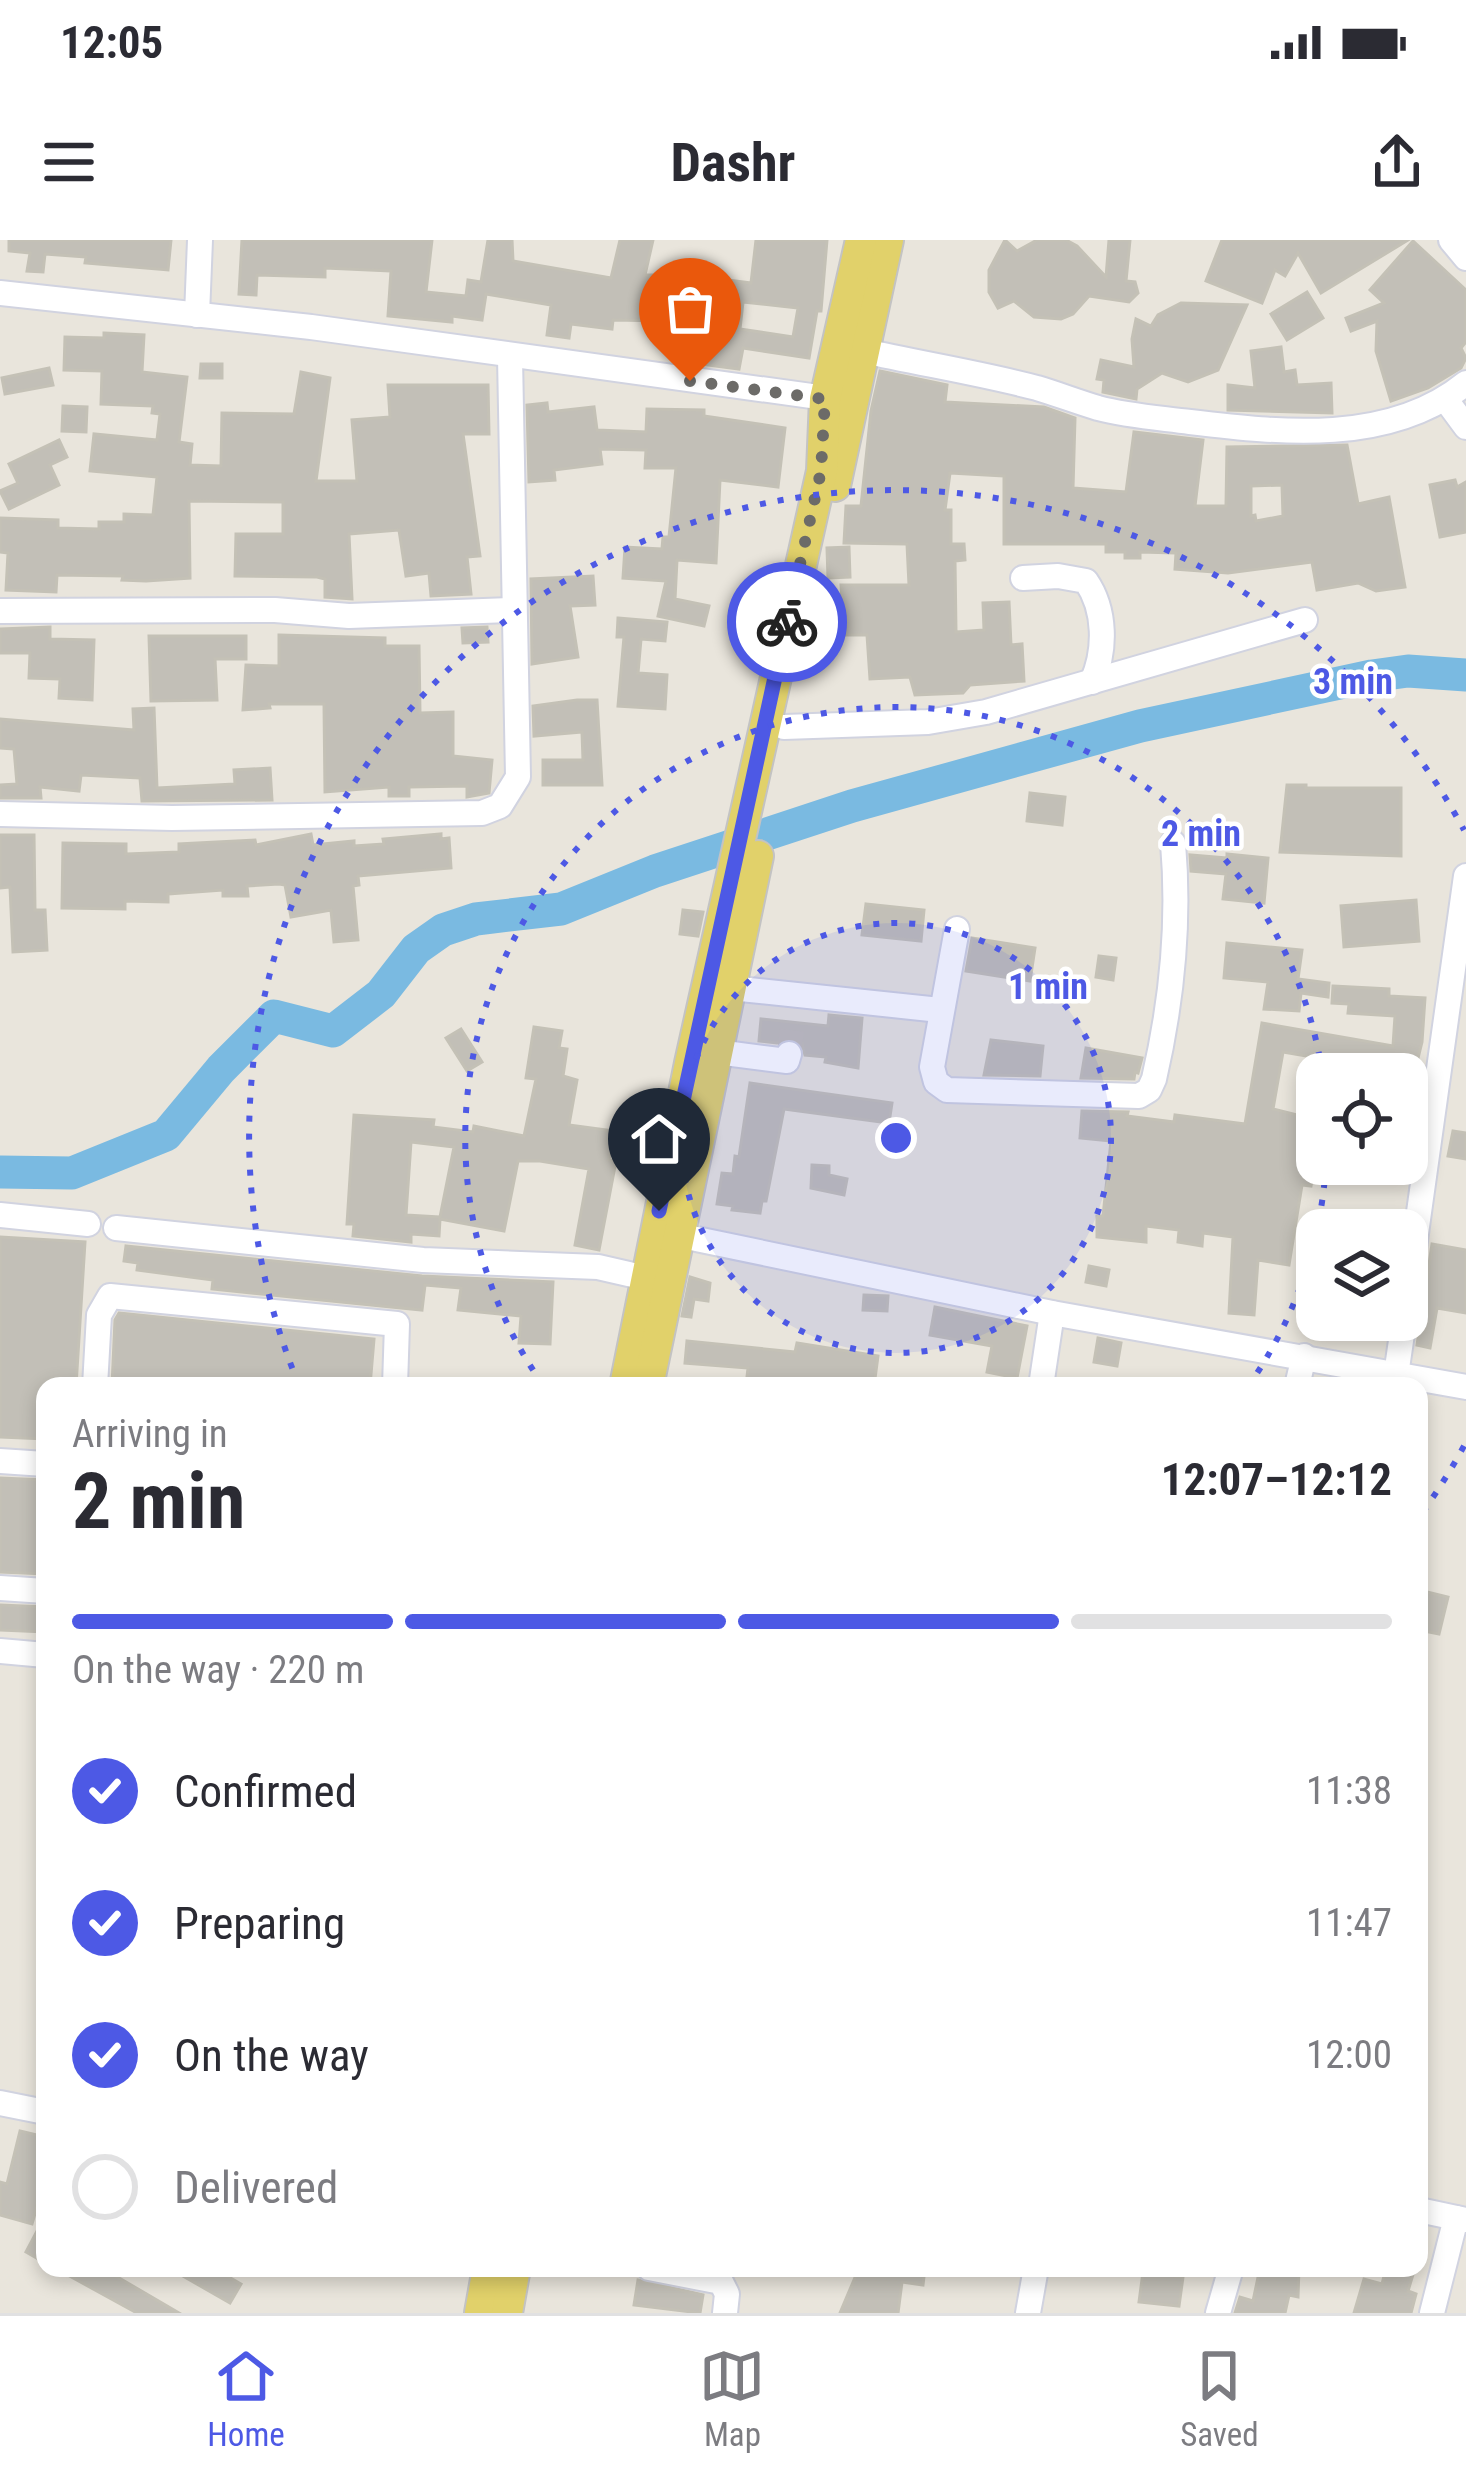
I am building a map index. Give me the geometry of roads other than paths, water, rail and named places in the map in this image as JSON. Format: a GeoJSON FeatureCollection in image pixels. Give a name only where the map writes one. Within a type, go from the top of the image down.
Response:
{"type":"FeatureCollection","features":[{"type":"Feature","properties":{"kind":"main road"},"geometry":{"type":"LineString","coordinates":[[627,1377],[750,845],[784,728],[840,400],[861,240]]}},
{"type":"Feature","properties":{"kind":"main road"},"geometry":{"type":"LineString","coordinates":[[650,1377],[729,995],[750,845],[821,471],[840,400],[865,351],[888,240]]}},
{"type":"Feature","properties":{"kind":"main road"},"geometry":{"type":"LineString","coordinates":[[481,2313],[487,2277]]}},
{"type":"Feature","properties":{"kind":"main road"},"geometry":{"type":"LineString","coordinates":[[508,2313],[513,2277]]}},
{"type":"Feature","properties":{"kind":"street"},"geometry":{"type":"LineString","coordinates":[[197,315],[200,240]]}},
{"type":"Feature","properties":{"kind":"street"},"geometry":{"type":"LineString","coordinates":[[1451,240],[1466,258]]}},
{"type":"Feature","properties":{"kind":"street"},"geometry":{"type":"LineString","coordinates":[[0,293],[840,400]]}},
{"type":"Feature","properties":{"kind":"street"},"geometry":{"type":"LineString","coordinates":[[865,351],[1036,388],[1101,409],[1247,429],[1308,432],[1360,426],[1411,415],[1445,400],[1466,383]]}},
{"type":"Feature","properties":{"kind":"street"},"geometry":{"type":"LineString","coordinates":[[0,814],[172,818],[482,813],[500,806],[518,776],[510,357]]}},
{"type":"Feature","properties":{"kind":"street"},"geometry":{"type":"LineString","coordinates":[[1445,400],[1466,427]]}},
{"type":"Feature","properties":{"kind":"street"},"geometry":{"type":"LineString","coordinates":[[1023,578],[1058,576],[1086,581],[1095,594],[1103,658],[1093,682]]}},
{"type":"Feature","properties":{"kind":"street"},"geometry":{"type":"LineString","coordinates":[[0,611],[275,610],[349,616],[513,610]]}},
{"type":"Feature","properties":{"kind":"street"},"geometry":{"type":"LineString","coordinates":[[784,728],[928,722],[986,712],[1305,620]]}},
{"type":"Feature","properties":{"kind":"street"},"geometry":{"type":"LineString","coordinates":[[957,929],[932,1067],[936,1082],[947,1090],[1139,1096],[1149,1090],[1163,1038],[1178,921],[1173,843]]}},
{"type":"Feature","properties":{"kind":"street"},"geometry":{"type":"LineString","coordinates":[[1419,1209],[1466,876]]}},
{"type":"Feature","properties":{"kind":"street"},"geometry":{"type":"LineString","coordinates":[[729,995],[940,1010]]}},
{"type":"Feature","properties":{"kind":"street"},"geometry":{"type":"LineString","coordinates":[[729,995],[795,1011],[793,1022]]}},
{"type":"Feature","properties":{"kind":"street"},"geometry":{"type":"LineString","coordinates":[[718,1052],[787,1061],[789,1054]]}},
{"type":"Feature","properties":{"kind":"street"},"geometry":{"type":"LineString","coordinates":[[0,1215],[88,1224]]}},
{"type":"Feature","properties":{"kind":"street"},"geometry":{"type":"LineString","coordinates":[[116,1228],[400,1258],[598,1267],[646,1278]]}},
{"type":"Feature","properties":{"kind":"street"},"geometry":{"type":"LineString","coordinates":[[677,1235],[1052,1313],[1408,1377]]}},
{"type":"Feature","properties":{"kind":"street"},"geometry":{"type":"LineString","coordinates":[[96,1377],[99,1315],[110,1296],[397,1324],[395,1377]]}},
{"type":"Feature","properties":{"kind":"street"},"geometry":{"type":"LineString","coordinates":[[1042,1377],[1052,1313]]}},
{"type":"Feature","properties":{"kind":"street"},"geometry":{"type":"LineString","coordinates":[[1396,1375],[1401,1341]]}},
{"type":"Feature","properties":{"kind":"street"},"geometry":{"type":"LineString","coordinates":[[1299,1377],[1304,1356]]}},
{"type":"Feature","properties":{"kind":"street"},"geometry":{"type":"LineString","coordinates":[[1428,1380],[1466,1387]]}},
{"type":"Feature","properties":{"kind":"street"},"geometry":{"type":"LineString","coordinates":[[0,1461],[36,1463]]}},
{"type":"Feature","properties":{"kind":"street"},"geometry":{"type":"LineString","coordinates":[[0,1588],[36,1590]]}},
{"type":"Feature","properties":{"kind":"street"},"geometry":{"type":"LineString","coordinates":[[0,1651],[36,1653]]}},
{"type":"Feature","properties":{"kind":"street"},"geometry":{"type":"LineString","coordinates":[[0,2103],[36,2110]]}},
{"type":"Feature","properties":{"kind":"street"},"geometry":{"type":"LineString","coordinates":[[1428,2212],[1461,2219],[1432,2313]]}},
{"type":"Feature","properties":{"kind":"street"},"geometry":{"type":"LineString","coordinates":[[695,2277],[721,2282],[727,2294],[725,2313]]}},
{"type":"Feature","properties":{"kind":"street"},"geometry":{"type":"LineString","coordinates":[[1028,2313],[1034,2277]]}},
{"type":"Feature","properties":{"kind":"street"},"geometry":{"type":"LineString","coordinates":[[1218,2313],[1228,2277]]}},
{"type":"Feature","properties":{"kind":"waterway"},"geometry":{"type":"LineString","coordinates":[[0,1172],[72,1173],[166,1135],[221,1069],[274,1016],[333,1031],[381,994],[416,949],[443,930],[476,919],[561,909],[655,871],[852,806],[1140,726],[1372,676],[1408,671],[1466,675]]}},
{"type":"Feature","properties":{"kind":"tunnel"},"geometry":{"type":"LineString","coordinates":[[789,1054],[793,1022]]}}]}
